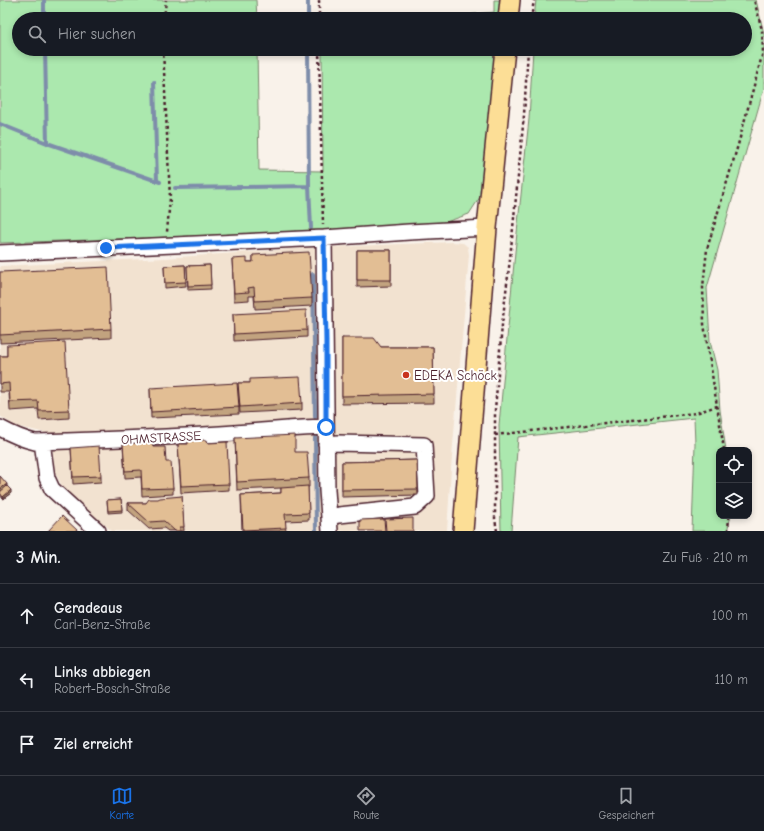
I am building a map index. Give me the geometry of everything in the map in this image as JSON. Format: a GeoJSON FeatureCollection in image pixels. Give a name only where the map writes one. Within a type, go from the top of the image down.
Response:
{"type":"FeatureCollection","features":[{"type":"Feature","properties":{"kind":"main road"},"geometry":{"type":"LineString","coordinates":[[509,12],[510,0]]}},
{"type":"Feature","properties":{"kind":"main road"},"geometry":{"type":"LineString","coordinates":[[463,531],[487,228],[504,56]]}},
{"type":"Feature","properties":{"kind":"street"},"geometry":{"type":"LineString","coordinates":[[0,253],[324,238],[487,228]]}},
{"type":"Feature","properties":{"kind":"street"},"geometry":{"type":"LineString","coordinates":[[324,238],[326,444],[327,490],[330,524]]}},
{"type":"Feature","properties":{"kind":"street","name":"OHMSTRASSE"},"geometry":{"type":"LineString","coordinates":[[0,428],[22,439],[42,442],[219,434],[326,427]]}},
{"type":"Feature","properties":{"kind":"street"},"geometry":{"type":"LineString","coordinates":[[42,442],[47,478],[52,489],[98,531]]}},
{"type":"Feature","properties":{"kind":"street"},"geometry":{"type":"LineString","coordinates":[[326,444],[424,445],[427,496],[416,507],[339,515],[330,524]]}},
{"type":"Feature","properties":{"kind":"path"},"geometry":{"type":"LineString","coordinates":[[165,12],[166,0]]}},
{"type":"Feature","properties":{"kind":"path"},"geometry":{"type":"LineString","coordinates":[[318,0],[319,12]]}},
{"type":"Feature","properties":{"kind":"path"},"geometry":{"type":"LineString","coordinates":[[532,12],[534,0]]}},
{"type":"Feature","properties":{"kind":"path"},"geometry":{"type":"LineString","coordinates":[[724,447],[704,324],[702,287],[707,249],[764,52],[762,30],[754,0]]}},
{"type":"Feature","properties":{"kind":"path"},"geometry":{"type":"LineString","coordinates":[[163,56],[170,198],[168,226],[164,245]]}},
{"type":"Feature","properties":{"kind":"path"},"geometry":{"type":"LineString","coordinates":[[319,56],[324,238]]}},
{"type":"Feature","properties":{"kind":"path"},"geometry":{"type":"LineString","coordinates":[[497,531],[495,519],[495,410],[502,325],[524,123],[528,56]]}},
{"type":"Feature","properties":{"kind":"path"},"geometry":{"type":"LineString","coordinates":[[495,435],[696,413],[717,406]]}},
{"type":"Feature","properties":{"kind":"path"},"geometry":{"type":"LineString","coordinates":[[728,531],[729,519]]}},
{"type":"Feature","properties":{"kind":"shaded area"},"geometry":{"type":"Polygon","coordinates":[[[453,242],[463,243],[468,247],[469,255],[447,531],[112,531],[63,488],[55,472],[51,434],[15,426],[0,416],[0,266],[165,258],[306,248],[453,242]]]}},
{"type":"Feature","properties":{"kind":"green space"},"geometry":{"type":"Polygon","coordinates":[[[0,0],[256,0],[257,12],[12,12],[12,56],[257,56],[259,170],[323,171],[322,56],[497,56],[482,194],[469,214],[446,222],[323,230],[0,243],[0,0]]]}},
{"type":"Feature","properties":{"kind":"green space"},"geometry":{"type":"Polygon","coordinates":[[[494,0],[504,0],[503,12],[494,12],[494,0]]]}},
{"type":"Feature","properties":{"kind":"green space"},"geometry":{"type":"Polygon","coordinates":[[[536,0],[756,0],[764,34],[764,88],[707,288],[710,341],[717,370],[720,410],[726,447],[716,447],[716,519],[730,519],[727,531],[692,531],[695,444],[694,418],[518,437],[511,531],[501,531],[499,425],[529,119],[533,56],[752,56],[752,12],[535,12],[536,0]]]}},
{"type":"Feature","properties":{"kind":"building"},"geometry":{"type":"Polygon","coordinates":[[[357,250],[391,250],[391,280],[357,280],[357,250]]]}},
{"type":"Feature","properties":{"kind":"building"},"geometry":{"type":"Polygon","coordinates":[[[309,252],[312,298],[255,301],[254,287],[248,288],[249,292],[234,293],[232,259],[247,258],[247,262],[253,262],[253,255],[309,252]]]}},
{"type":"Feature","properties":{"kind":"building"},"geometry":{"type":"Polygon","coordinates":[[[185,265],[186,282],[165,283],[164,266],[185,265]]]}},
{"type":"Feature","properties":{"kind":"building"},"geometry":{"type":"Polygon","coordinates":[[[210,265],[211,285],[188,286],[187,266],[210,265]]]}},
{"type":"Feature","properties":{"kind":"building"},"geometry":{"type":"Polygon","coordinates":[[[108,267],[111,329],[0,335],[0,272],[108,267]]]}},
{"type":"Feature","properties":{"kind":"building"},"geometry":{"type":"Polygon","coordinates":[[[306,310],[307,330],[234,334],[233,314],[306,310]]]}},
{"type":"Feature","properties":{"kind":"building"},"geometry":{"type":"Polygon","coordinates":[[[342,338],[374,338],[381,347],[433,347],[434,394],[342,396],[342,338]]]}},
{"type":"Feature","properties":{"kind":"building"},"geometry":{"type":"Polygon","coordinates":[[[65,342],[69,410],[39,411],[38,401],[10,402],[9,383],[0,384],[0,356],[7,356],[7,345],[65,342]]]}},
{"type":"Feature","properties":{"kind":"building"},"geometry":{"type":"Polygon","coordinates":[[[300,377],[302,403],[240,407],[238,383],[250,383],[250,379],[300,377]]]}},
{"type":"Feature","properties":{"kind":"building"},"geometry":{"type":"Polygon","coordinates":[[[237,383],[239,407],[151,412],[150,388],[237,383]]]}},
{"type":"Feature","properties":{"kind":"building"},"geometry":{"type":"Polygon","coordinates":[[[295,435],[295,452],[307,452],[309,478],[237,482],[235,438],[295,435]]]}},
{"type":"Feature","properties":{"kind":"building"},"geometry":{"type":"Polygon","coordinates":[[[206,440],[207,443],[227,442],[229,484],[181,486],[178,444],[188,444],[188,441],[206,440]]]}},
{"type":"Feature","properties":{"kind":"building"},"geometry":{"type":"Polygon","coordinates":[[[152,442],[153,447],[165,447],[166,462],[171,462],[173,488],[142,489],[141,470],[125,471],[123,444],[152,442]]]}},
{"type":"Feature","properties":{"kind":"building"},"geometry":{"type":"Polygon","coordinates":[[[99,446],[101,476],[73,477],[71,448],[99,446]]]}},
{"type":"Feature","properties":{"kind":"building"},"geometry":{"type":"Polygon","coordinates":[[[417,460],[418,489],[342,490],[342,462],[417,460]]]}},
{"type":"Feature","properties":{"kind":"building"},"geometry":{"type":"Polygon","coordinates":[[[0,476],[7,484],[0,489],[0,476]]]}},
{"type":"Feature","properties":{"kind":"building"},"geometry":{"type":"Polygon","coordinates":[[[7,486],[11,490],[3,497],[0,492],[7,486]]]}},
{"type":"Feature","properties":{"kind":"building"},"geometry":{"type":"Polygon","coordinates":[[[308,486],[309,513],[285,514],[286,528],[243,530],[241,495],[281,493],[281,488],[308,486]]]}},
{"type":"Feature","properties":{"kind":"building"},"geometry":{"type":"Polygon","coordinates":[[[182,496],[184,527],[180,527],[180,531],[175,531],[164,521],[149,522],[128,503],[146,503],[149,499],[182,496]]]}},
{"type":"Feature","properties":{"kind":"building"},"geometry":{"type":"Polygon","coordinates":[[[121,499],[122,510],[108,511],[107,500],[121,499]]]}},
{"type":"Feature","properties":{"kind":"building"},"geometry":{"type":"Polygon","coordinates":[[[62,516],[78,531],[48,531],[62,516]]]}},
{"type":"Feature","properties":{"kind":"building"},"geometry":{"type":"Polygon","coordinates":[[[413,518],[413,531],[386,531],[385,519],[413,518]]]}},
{"type":"Feature","properties":{"kind":"building"},"geometry":{"type":"Polygon","coordinates":[[[384,519],[385,531],[360,531],[360,520],[384,519]]]}},
{"type":"Feature","properties":{"kind":"waterway"},"geometry":{"type":"LineString","coordinates":[[44,0],[44,12]]}},
{"type":"Feature","properties":{"kind":"waterway"},"geometry":{"type":"LineString","coordinates":[[308,0],[308,12]]}},
{"type":"Feature","properties":{"kind":"waterway"},"geometry":{"type":"LineString","coordinates":[[45,56],[47,143],[160,182]]}},
{"type":"Feature","properties":{"kind":"waterway"},"geometry":{"type":"LineString","coordinates":[[308,56],[309,186]]}},
{"type":"Feature","properties":{"kind":"waterway"},"geometry":{"type":"LineString","coordinates":[[154,82],[157,181]]}},
{"type":"Feature","properties":{"kind":"waterway"},"geometry":{"type":"LineString","coordinates":[[0,124],[47,143]]}},
{"type":"Feature","properties":{"kind":"waterway"},"geometry":{"type":"LineString","coordinates":[[175,188],[309,186],[311,228]]}},
{"type":"Feature","properties":{"kind":"waterway"},"geometry":{"type":"LineString","coordinates":[[313,274],[315,417]]}},
{"type":"Feature","properties":{"kind":"waterway"},"geometry":{"type":"LineString","coordinates":[[315,438],[316,531]]}},
{"type":"Feature","properties":{"kind":"place","name":"EDEKA Schöck"},"geometry":{"type":"Point","coordinates":[406,375]}},
{"type":"Feature","properties":{"kind":"route"},"geometry":{"type":"LineString","coordinates":[[106,248],[324,238],[326,427]]}}]}
